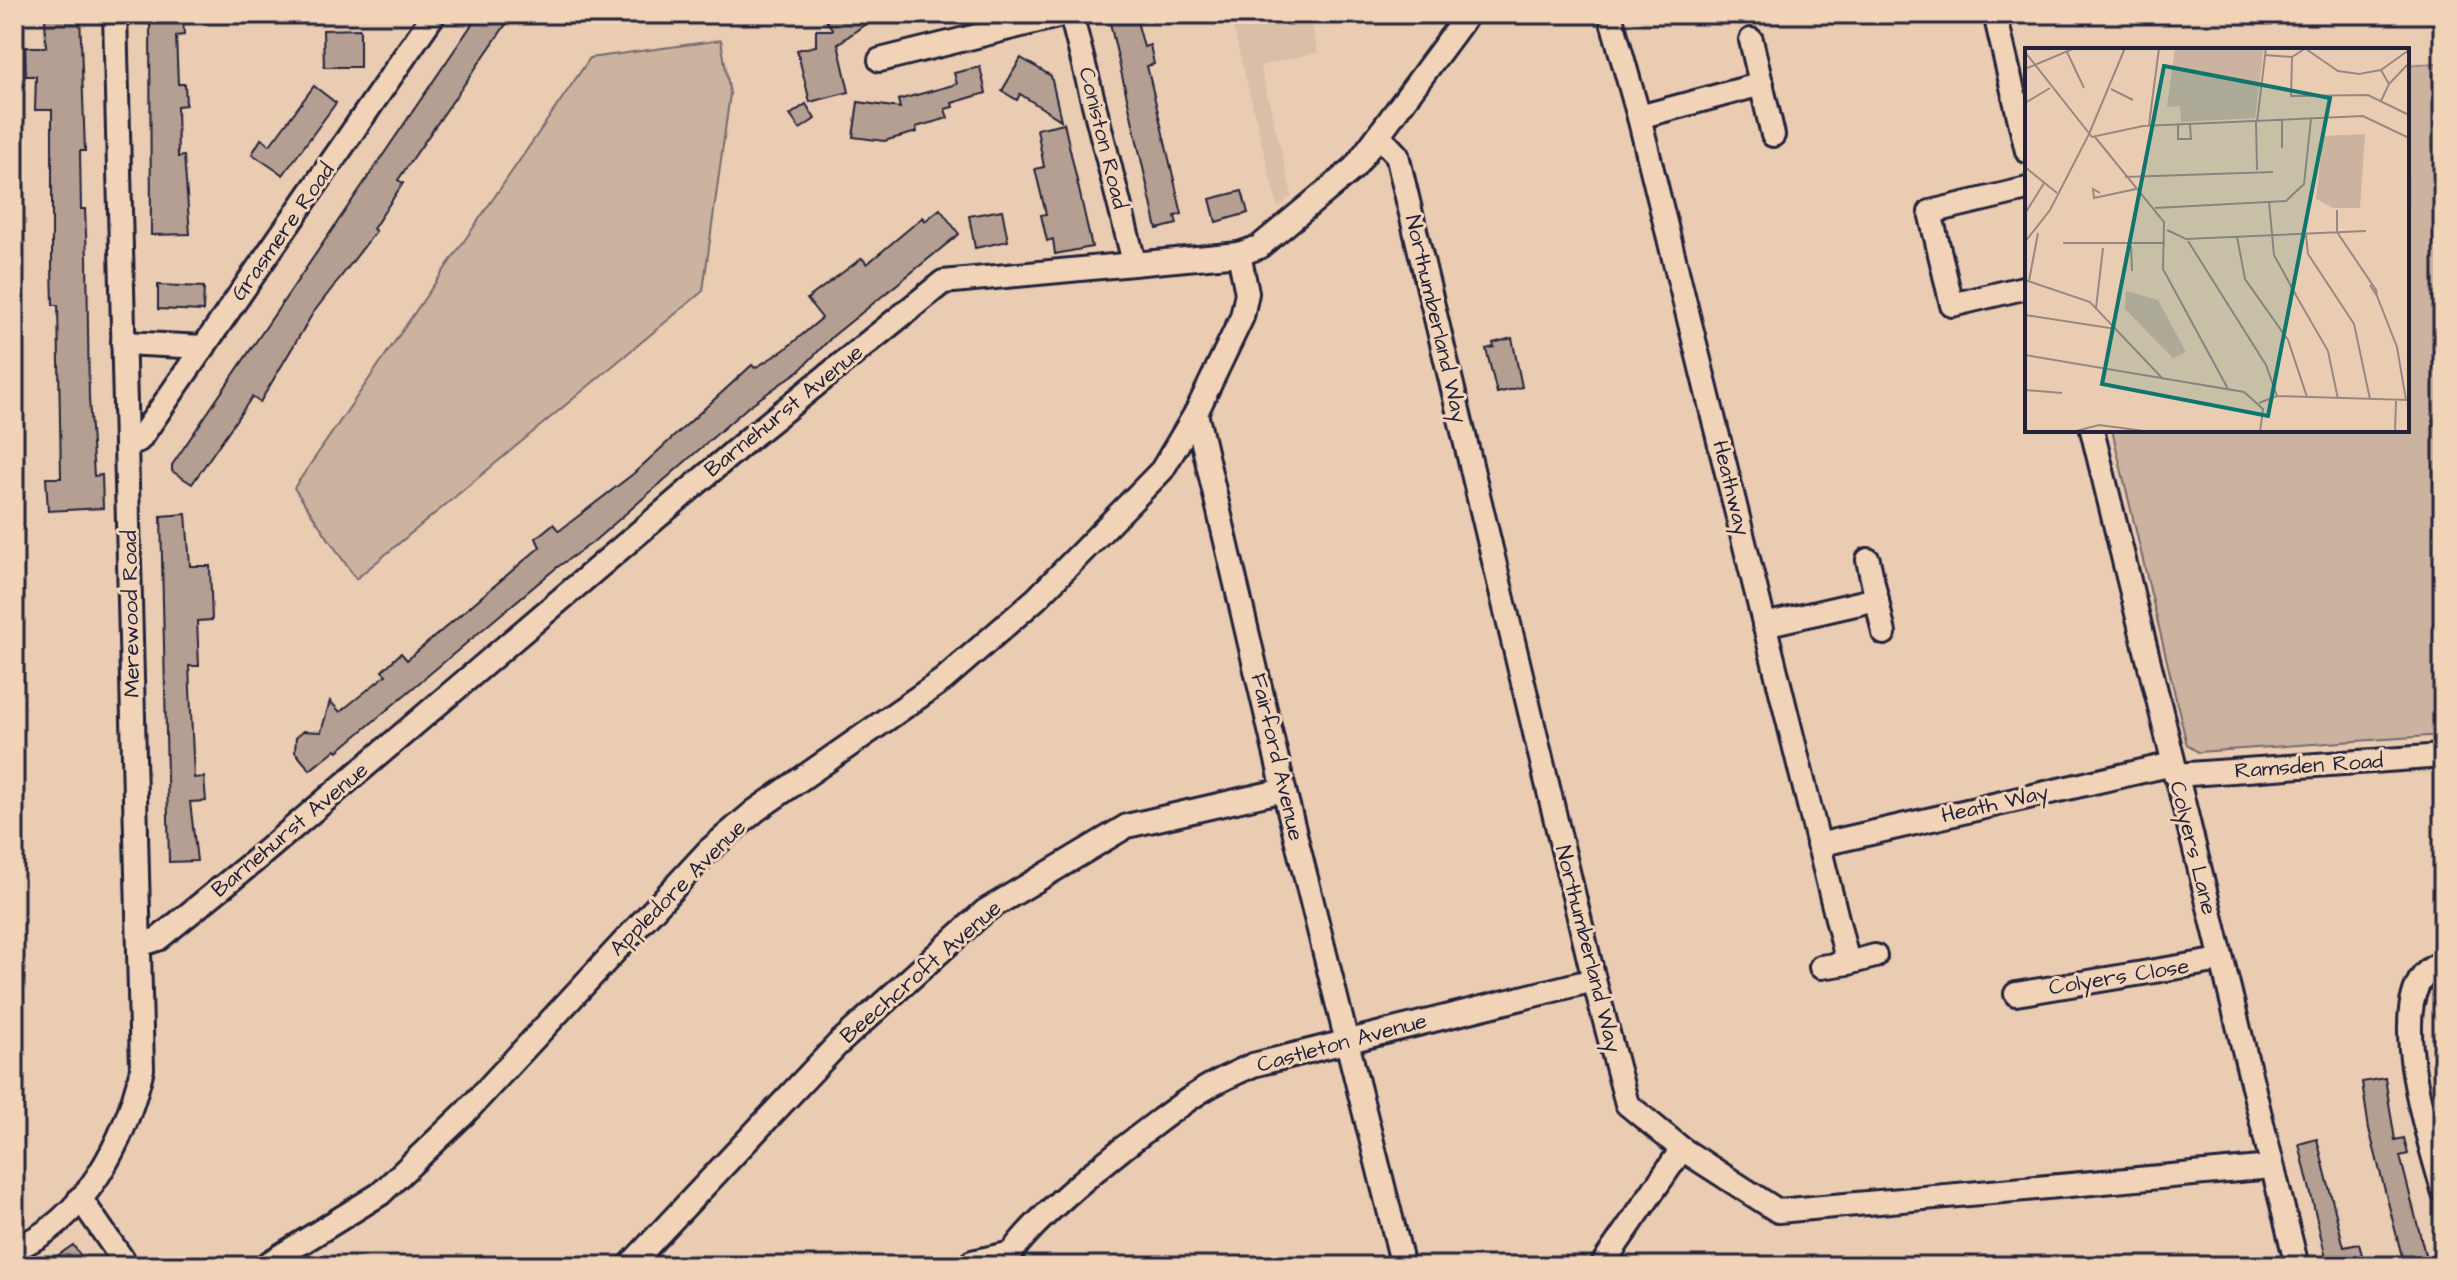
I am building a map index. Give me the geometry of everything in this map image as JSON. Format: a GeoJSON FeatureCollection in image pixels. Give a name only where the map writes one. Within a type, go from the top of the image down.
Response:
{"type":"FeatureCollection","features":[{"type":"Feature","properties":{"kind":"street","name":"Merewood Road"},"geometry":{"type":"LineString","coordinates":[[14,1249],[47,1232],[80,1198],[103,1167],[131,1113],[142,1069],[115,14]]}},
{"type":"Feature","properties":{"kind":"street"},"geometry":{"type":"LineString","coordinates":[[880,60],[1068,14]]}},
{"type":"Feature","properties":{"kind":"street","name":"Coniston Road"},"geometry":{"type":"LineString","coordinates":[[1068,14],[1134,262]]}},
{"type":"Feature","properties":{"kind":"street","name":"Barnehurst Avenue"},"geometry":{"type":"LineString","coordinates":[[139,945],[158,939],[253,862],[750,438],[943,282],[1239,254],[1259,247],[1354,168],[1380,137],[1468,14]]}},
{"type":"Feature","properties":{"kind":"street","name":"Heathway"},"geometry":{"type":"LineString","coordinates":[[1610,14],[1639,117],[1848,963]]}},
{"type":"Feature","properties":{"kind":"street"},"geometry":{"type":"LineString","coordinates":[[1995,14],[2025,142]]}},
{"type":"Feature","properties":{"kind":"street","name":"Grasmere Road"},"geometry":{"type":"LineString","coordinates":[[126,444],[139,440],[429,16]]}},
{"type":"Feature","properties":{"kind":"street"},"geometry":{"type":"LineString","coordinates":[[1751,40],[1773,135]]}},
{"type":"Feature","properties":{"kind":"street"},"geometry":{"type":"LineString","coordinates":[[1639,117],[1762,84]]}},
{"type":"Feature","properties":{"kind":"street","name":"Northumberland Way"},"geometry":{"type":"LineString","coordinates":[[1380,137],[1397,155],[1594,980],[1627,1104],[1682,1149],[1778,1211],[2272,1167]]}},
{"type":"Feature","properties":{"kind":"street"},"geometry":{"type":"LineString","coordinates":[[2025,189],[1930,212],[1952,305],[2025,287]]}},
{"type":"Feature","properties":{"kind":"street"},"geometry":{"type":"LineString","coordinates":[[1196,413],[1242,317],[1247,293],[1239,254]]}},
{"type":"Feature","properties":{"kind":"street"},"geometry":{"type":"LineString","coordinates":[[123,343],[204,347]]}},
{"type":"Feature","properties":{"kind":"street","name":"Fairford Avenue"},"geometry":{"type":"LineString","coordinates":[[1196,413],[1284,790],[1403,1266]]}},
{"type":"Feature","properties":{"kind":"street","name":"Appledore Avenue"},"geometry":{"type":"LineString","coordinates":[[264,1266],[380,1194],[464,1114],[708,851],[755,811],[943,680],[1037,598],[1162,470],[1196,413]]}},
{"type":"Feature","properties":{"kind":"street","name":"Colyers Lane"},"geometry":{"type":"LineString","coordinates":[[2092,432],[2297,1266]]}},
{"type":"Feature","properties":{"kind":"street"},"geometry":{"type":"LineString","coordinates":[[1868,560],[1884,633]]}},
{"type":"Feature","properties":{"kind":"street"},"geometry":{"type":"LineString","coordinates":[[1764,625],[1877,599]]}},
{"type":"Feature","properties":{"kind":"street","name":"Ramsden Road"},"geometry":{"type":"LineString","coordinates":[[2174,770],[2443,756]]}},
{"type":"Feature","properties":{"kind":"street","name":"Heath Way"},"geometry":{"type":"LineString","coordinates":[[1818,845],[2174,770]]}},
{"type":"Feature","properties":{"kind":"street","name":"Beechcroft Avenue"},"geometry":{"type":"LineString","coordinates":[[629,1266],[837,1045],[985,911],[1127,826],[1284,790]]}},
{"type":"Feature","properties":{"kind":"street"},"geometry":{"type":"LineString","coordinates":[[1821,967],[1875,956]]}},
{"type":"Feature","properties":{"kind":"street","name":"Colyers Close"},"geometry":{"type":"LineString","coordinates":[[2016,994],[2221,960]]}},
{"type":"Feature","properties":{"kind":"street"},"geometry":{"type":"LineString","coordinates":[[2443,963],[2420,976],[2410,1006],[2414,1074],[2443,1191]]}},
{"type":"Feature","properties":{"kind":"street","name":"Castleton Avenue"},"geometry":{"type":"LineString","coordinates":[[968,1266],[972,1262],[1006,1260],[1055,1208],[1131,1142],[1203,1090],[1253,1065],[1594,980]]}},
{"type":"Feature","properties":{"kind":"street"},"geometry":{"type":"LineString","coordinates":[[1604,1262],[1682,1149]]}},
{"type":"Feature","properties":{"kind":"street"},"geometry":{"type":"LineString","coordinates":[[80,1198],[127,1266]]}},
{"type":"Feature","properties":{"kind":"shaded area"},"geometry":{"type":"Polygon","coordinates":[[[1230,14],[1309,14],[1318,52],[1260,66],[1292,195],[1278,208],[1230,14]]]}},
{"type":"Feature","properties":{"kind":"shaded area"},"geometry":{"type":"Polygon","coordinates":[[[721,40],[730,94],[703,291],[356,579],[294,488],[590,58],[721,40]]]}},
{"type":"Feature","properties":{"kind":"shaded area"},"geometry":{"type":"Polygon","coordinates":[[[2443,63],[2443,735],[2198,752],[2187,745],[2112,432],[2409,432],[2409,65],[2443,63]]]}},
{"type":"Feature","properties":{"kind":"building"},"geometry":{"type":"Polygon","coordinates":[[[45,14],[80,14],[85,151],[80,151],[81,209],[85,209],[89,398],[94,476],[102,475],[103,508],[48,511],[46,478],[61,478],[58,305],[53,305],[52,267],[52,110],[35,110],[36,76],[26,76],[25,47],[46,47],[45,14]]]}},
{"type":"Feature","properties":{"kind":"building"},"geometry":{"type":"Polygon","coordinates":[[[150,14],[183,14],[184,35],[176,36],[178,84],[185,84],[186,105],[177,106],[178,157],[184,156],[190,234],[151,235],[150,14]]]}},
{"type":"Feature","properties":{"kind":"building"},"geometry":{"type":"Polygon","coordinates":[[[479,14],[513,14],[398,180],[403,183],[373,229],[376,231],[313,313],[260,402],[252,397],[192,484],[172,471],[172,465],[479,14]]]}},
{"type":"Feature","properties":{"kind":"building"},"geometry":{"type":"Polygon","coordinates":[[[821,14],[879,14],[838,44],[849,92],[810,102],[797,50],[816,46],[816,30],[833,30],[821,14]]]}},
{"type":"Feature","properties":{"kind":"building"},"geometry":{"type":"Polygon","coordinates":[[[1108,14],[1135,14],[1144,47],[1150,45],[1154,64],[1147,66],[1182,214],[1175,216],[1177,224],[1157,229],[1108,14]]]}},
{"type":"Feature","properties":{"kind":"building"},"geometry":{"type":"Polygon","coordinates":[[[360,29],[360,67],[324,67],[323,30],[360,29]]]}},
{"type":"Feature","properties":{"kind":"building"},"geometry":{"type":"Polygon","coordinates":[[[1021,58],[1051,76],[1061,120],[1020,94],[1017,100],[1002,91],[1021,58]]]}},
{"type":"Feature","properties":{"kind":"building"},"geometry":{"type":"Polygon","coordinates":[[[980,67],[986,93],[952,103],[953,107],[945,109],[948,118],[916,127],[917,132],[884,141],[853,137],[858,102],[900,108],[898,100],[957,84],[954,73],[980,67]]]}},
{"type":"Feature","properties":{"kind":"building"},"geometry":{"type":"Polygon","coordinates":[[[314,86],[336,103],[283,175],[252,154],[261,139],[270,145],[314,86]]]}},
{"type":"Feature","properties":{"kind":"building"},"geometry":{"type":"Polygon","coordinates":[[[806,104],[815,119],[800,129],[790,115],[806,104]]]}},
{"type":"Feature","properties":{"kind":"building"},"geometry":{"type":"Polygon","coordinates":[[[1064,123],[1092,247],[1055,254],[1053,239],[1047,241],[1041,215],[1046,214],[1035,169],[1044,167],[1037,129],[1064,123]]]}},
{"type":"Feature","properties":{"kind":"building"},"geometry":{"type":"Polygon","coordinates":[[[1242,191],[1248,213],[1216,222],[1210,199],[1242,191]]]}},
{"type":"Feature","properties":{"kind":"building"},"geometry":{"type":"Polygon","coordinates":[[[940,209],[959,234],[833,336],[800,370],[749,406],[592,543],[556,568],[338,751],[336,749],[310,770],[295,752],[296,737],[303,731],[321,732],[330,701],[340,712],[386,675],[382,671],[401,653],[407,660],[540,547],[536,538],[553,524],[559,531],[633,474],[752,365],[755,368],[784,350],[822,318],[807,299],[862,258],[867,264],[923,217],[925,221],[940,209]]]}},
{"type":"Feature","properties":{"kind":"building"},"geometry":{"type":"Polygon","coordinates":[[[1002,210],[1008,241],[975,248],[969,216],[1002,210]]]}},
{"type":"Feature","properties":{"kind":"building"},"geometry":{"type":"Polygon","coordinates":[[[158,285],[204,287],[203,311],[158,309],[158,285]]]}},
{"type":"Feature","properties":{"kind":"building"},"geometry":{"type":"Polygon","coordinates":[[[1512,338],[1522,387],[1497,393],[1486,349],[1494,347],[1493,343],[1512,338]]]}},
{"type":"Feature","properties":{"kind":"building"},"geometry":{"type":"Polygon","coordinates":[[[186,514],[190,566],[210,566],[212,620],[197,621],[199,666],[189,666],[194,778],[204,777],[206,801],[190,802],[197,861],[169,862],[161,516],[186,514]]]}},
{"type":"Feature","properties":{"kind":"building"},"geometry":{"type":"Polygon","coordinates":[[[2385,1078],[2395,1140],[2404,1138],[2408,1154],[2400,1156],[2426,1258],[2404,1264],[2369,1129],[2362,1082],[2385,1078]]]}},
{"type":"Feature","properties":{"kind":"building"},"geometry":{"type":"Polygon","coordinates":[[[2317,1139],[2344,1247],[2359,1244],[2365,1266],[2328,1266],[2299,1144],[2317,1139]]]}},
{"type":"Feature","properties":{"kind":"building"},"geometry":{"type":"Polygon","coordinates":[[[73,1245],[88,1266],[43,1266],[73,1245]]]}}]}
